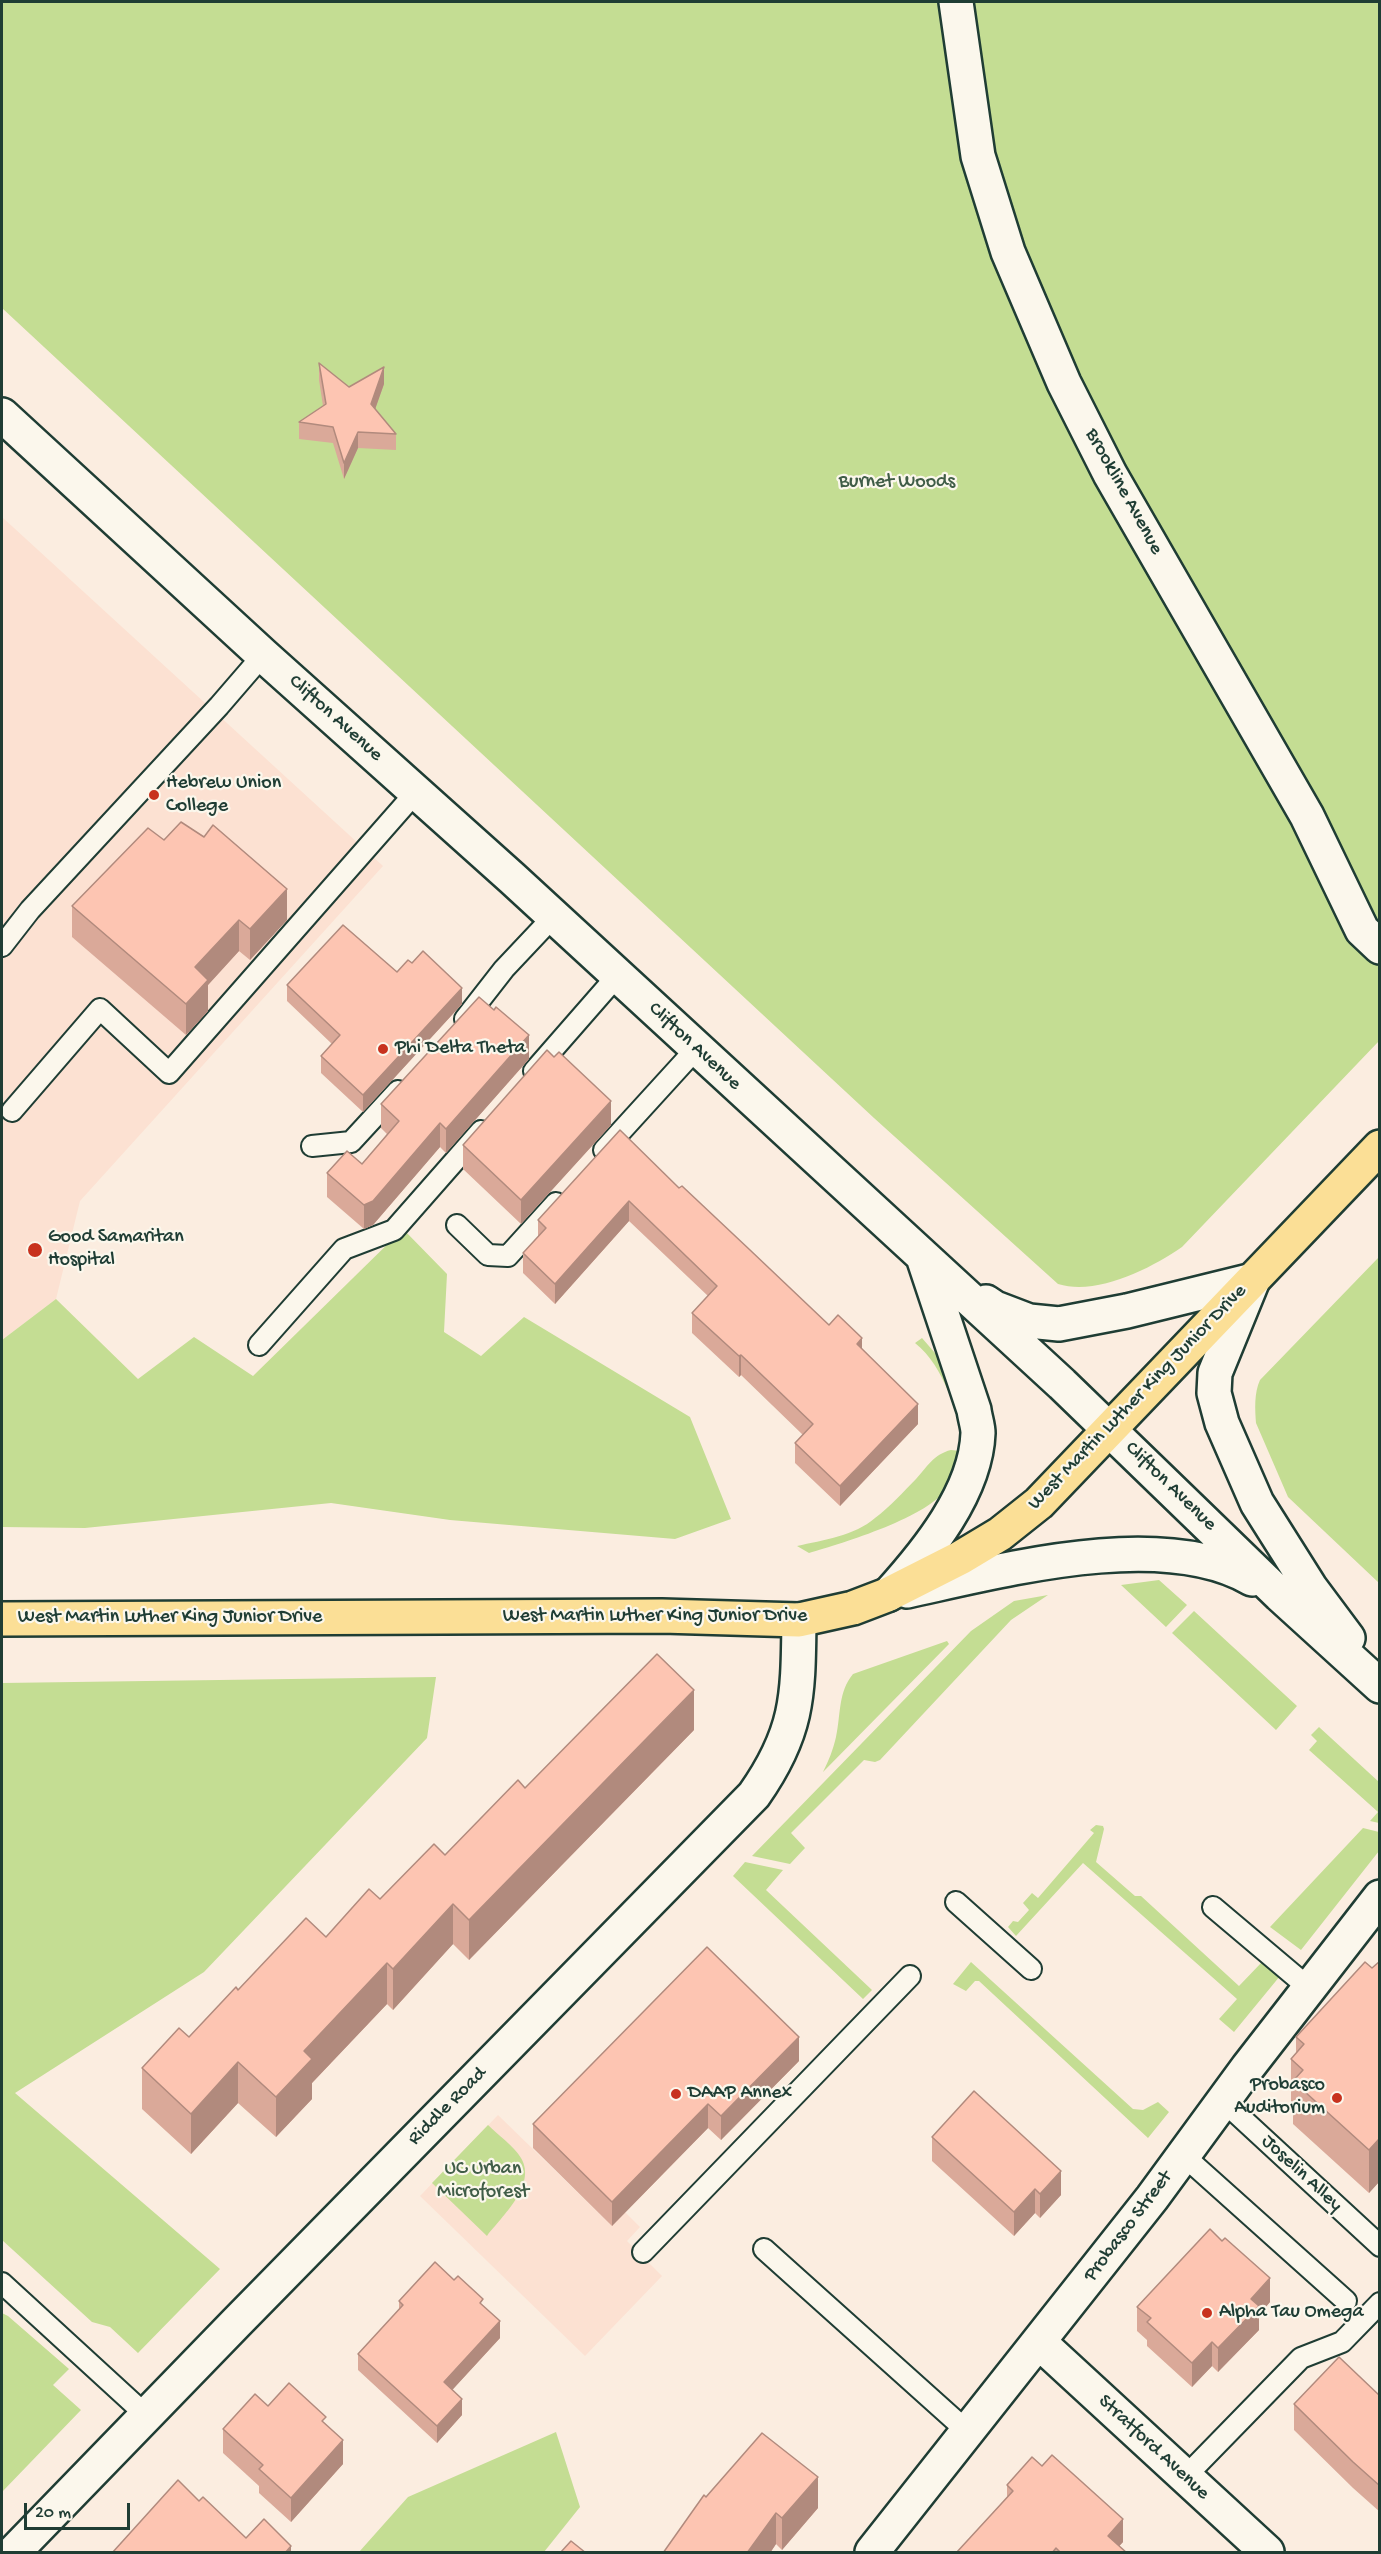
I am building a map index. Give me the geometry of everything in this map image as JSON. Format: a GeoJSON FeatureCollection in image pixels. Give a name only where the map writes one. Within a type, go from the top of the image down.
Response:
{"type":"FeatureCollection","features":[{"type":"Feature","properties":{"kind":"main road","name":"Brookline Avenue"},"geometry":{"type":"LineString","coordinates":[[956,2],[978,156],[1008,252],[1065,383],[1110,474],[1307,816],[1362,930],[1380,948]]}},
{"type":"Feature","properties":{"kind":"main road","name":"Clifton Avenue"},"geometry":{"type":"LineString","coordinates":[[2,415],[1111,1430],[1280,1595],[1380,1686]]}},
{"type":"Feature","properties":{"kind":"main road","name":"West Martin Luther King Junior Drive"},"geometry":{"type":"LineString","coordinates":[[2,1620],[663,1616],[799,1620],[853,1608],[887,1595],[960,1558],[1000,1534],[1039,1503],[1380,1147]]}},
{"type":"Feature","properties":{"kind":"main road"},"geometry":{"type":"LineString","coordinates":[[923,1258],[994,1308],[1029,1322],[1059,1324],[1109,1315],[1253,1280]]}},
{"type":"Feature","properties":{"kind":"main road"},"geometry":{"type":"LineString","coordinates":[[887,1595],[935,1538],[965,1485],[974,1459],[978,1432],[974,1410],[923,1258]]}},
{"type":"Feature","properties":{"kind":"main road"},"geometry":{"type":"LineString","coordinates":[[1253,1280],[1215,1373],[1214,1393],[1222,1423],[1257,1503],[1310,1587],[1380,1680]]}},
{"type":"Feature","properties":{"kind":"main road"},"geometry":{"type":"LineString","coordinates":[[887,1595],[1033,1565],[1150,1553],[1181,1555],[1217,1562],[1280,1595]]}},
{"type":"Feature","properties":{"kind":"main road","name":"Riddle Road"},"geometry":{"type":"LineString","coordinates":[[14,2553],[754,1795],[773,1768],[792,1724],[798,1690],[799,1620]]}},
{"type":"Feature","properties":{"kind":"main road","name":"Probasco Street"},"geometry":{"type":"LineString","coordinates":[[872,2553],[1040,2343],[1308,1988],[1380,1897]]}},
{"type":"Feature","properties":{"kind":"main road","name":"Stratford Avenue"},"geometry":{"type":"LineString","coordinates":[[1040,2343],[1267,2553]]}},
{"type":"Feature","properties":{"kind":"lane"},"geometry":{"type":"LineString","coordinates":[[2,946],[30,910],[219,706],[263,655]]}},
{"type":"Feature","properties":{"kind":"lane"},"geometry":{"type":"LineString","coordinates":[[12,1111],[100,1009],[169,1073],[416,792]]}},
{"type":"Feature","properties":{"kind":"lane"},"geometry":{"type":"LineString","coordinates":[[455,1030],[511,960],[553,917]]}},
{"type":"Feature","properties":{"kind":"lane"},"geometry":{"type":"LineString","coordinates":[[524,1082],[617,976]]}},
{"type":"Feature","properties":{"kind":"lane"},"geometry":{"type":"LineString","coordinates":[[593,1162],[696,1049]]}},
{"type":"Feature","properties":{"kind":"lane"},"geometry":{"type":"LineString","coordinates":[[312,1146],[351,1142],[415,1073]]}},
{"type":"Feature","properties":{"kind":"lane"},"geometry":{"type":"LineString","coordinates":[[259,1345],[344,1248],[394,1230],[493,1117]]}},
{"type":"Feature","properties":{"kind":"lane"},"geometry":{"type":"LineString","coordinates":[[457,1225],[488,1255],[508,1256],[570,1188]]}},
{"type":"Feature","properties":{"kind":"lane"},"geometry":{"type":"LineString","coordinates":[[956,1902],[1031,1969]]}},
{"type":"Feature","properties":{"kind":"lane"},"geometry":{"type":"LineString","coordinates":[[1213,1907],[1308,1988]]}},
{"type":"Feature","properties":{"kind":"lane"},"geometry":{"type":"LineString","coordinates":[[643,2252],[910,1976]]}},
{"type":"Feature","properties":{"kind":"lane","name":"Joselin Alley"},"geometry":{"type":"LineString","coordinates":[[1223,2101],[1380,2246]]}},
{"type":"Feature","properties":{"kind":"lane"},"geometry":{"type":"LineString","coordinates":[[1183,2155],[1346,2301]]}},
{"type":"Feature","properties":{"kind":"lane"},"geometry":{"type":"LineString","coordinates":[[765,2248],[968,2432]]}},
{"type":"Feature","properties":{"kind":"lane"},"geometry":{"type":"LineString","coordinates":[[2,2283],[147,2416]]}},
{"type":"Feature","properties":{"kind":"lane"},"geometry":{"type":"LineString","coordinates":[[1185,2477],[1301,2358],[1342,2342],[1380,2303]]}},
{"type":"Feature","properties":{"kind":"shaded area","name":"Hebrew Union College"},"geometry":{"type":"Polygon","coordinates":[[[2,517],[383,866],[80,1201],[56,1299],[2,1340],[2,517]]]}},
{"type":"Feature","properties":{"kind":"shaded area"},"geometry":{"type":"Polygon","coordinates":[[[498,2115],[612,2226],[625,2212],[640,2227],[627,2241],[662,2276],[585,2356],[420,2196],[498,2115]]]}},
{"type":"Feature","properties":{"kind":"green space","name":"Burnet Woods"},"geometry":{"type":"Polygon","coordinates":[[[2,2],[1379,2],[1379,1041],[1182,1247],[1155,1264],[1123,1278],[1089,1286],[1073,1287],[1058,1284],[874,1118],[2,308],[2,2]]]}},
{"type":"Feature","properties":{"kind":"green space"},"geometry":{"type":"Polygon","coordinates":[[[403,1229],[447,1274],[444,1332],[481,1356],[524,1317],[690,1417],[731,1519],[675,1539],[450,1520],[331,1503],[85,1528],[2,1527],[2,1340],[56,1299],[138,1379],[194,1337],[253,1376],[403,1229]]]}},
{"type":"Feature","properties":{"kind":"green space"},"geometry":{"type":"Polygon","coordinates":[[[1379,1257],[1379,1583],[1288,1497],[1256,1423],[1255,1407],[1260,1380],[1379,1257]]]}},
{"type":"Feature","properties":{"kind":"green space"},"geometry":{"type":"Polygon","coordinates":[[[922,1338],[941,1360],[960,1417],[955,1412],[950,1394],[938,1371],[926,1353],[915,1343],[922,1338]]]}},
{"type":"Feature","properties":{"kind":"green space"},"geometry":{"type":"Polygon","coordinates":[[[951,1450],[960,1451],[951,1482],[939,1497],[924,1508],[885,1527],[843,1543],[809,1553],[797,1546],[838,1537],[867,1524],[881,1514],[935,1458],[951,1450]]]}},
{"type":"Feature","properties":{"kind":"green space"},"geometry":{"type":"Polygon","coordinates":[[[1159,1580],[1187,1605],[1166,1627],[1121,1585],[1159,1580]]]}},
{"type":"Feature","properties":{"kind":"green space"},"geometry":{"type":"Polygon","coordinates":[[[1048,1595],[1011,1620],[880,1760],[875,1762],[864,1760],[791,1833],[805,1848],[790,1864],[752,1856],[971,1631],[1014,1601],[1048,1595]]]}},
{"type":"Feature","properties":{"kind":"green space"},"geometry":{"type":"Polygon","coordinates":[[[1194,1611],[1297,1706],[1276,1730],[1172,1633],[1194,1611]]]}},
{"type":"Feature","properties":{"kind":"green space"},"geometry":{"type":"Polygon","coordinates":[[[947,1641],[949,1644],[823,1772],[835,1742],[842,1696],[853,1674],[947,1641]]]}},
{"type":"Feature","properties":{"kind":"green space"},"geometry":{"type":"Polygon","coordinates":[[[436,1677],[427,1738],[204,1972],[15,2093],[220,2269],[138,2353],[110,2327],[92,2322],[2,2240],[2,1683],[436,1677]]]}},
{"type":"Feature","properties":{"kind":"green space"},"geometry":{"type":"Polygon","coordinates":[[[1319,1727],[1379,1782],[1379,1823],[1370,1821],[1378,1812],[1309,1750],[1317,1741],[1311,1735],[1319,1727]]]}},
{"type":"Feature","properties":{"kind":"green space"},"geometry":{"type":"Polygon","coordinates":[[[1096,1825],[1103,1826],[1104,1829],[1096,1862],[1135,1896],[1141,1896],[1239,1986],[1262,1962],[1280,1976],[1234,2032],[1219,2019],[1237,1999],[1083,1863],[1016,1936],[1008,1927],[1013,1921],[1018,1922],[1029,1910],[1023,1903],[1032,1893],[1038,1898],[1094,1833],[1090,1830],[1096,1825]]]}},
{"type":"Feature","properties":{"kind":"green space"},"geometry":{"type":"Polygon","coordinates":[[[1363,1828],[1379,1832],[1379,1851],[1301,1950],[1270,1927],[1363,1828]]]}},
{"type":"Feature","properties":{"kind":"green space"},"geometry":{"type":"Polygon","coordinates":[[[745,1862],[783,1870],[766,1890],[872,1990],[863,1999],[733,1876],[745,1862]]]}},
{"type":"Feature","properties":{"kind":"green space"},"geometry":{"type":"Polygon","coordinates":[[[971,1962],[1133,2109],[1143,2110],[1158,2102],[1169,2112],[1148,2138],[979,1981],[975,1981],[966,1991],[953,1984],[971,1962]]]}},
{"type":"Feature","properties":{"kind":"green space","name":"UC Urban Microforest"},"geometry":{"type":"Polygon","coordinates":[[[488,2125],[521,2158],[525,2168],[525,2179],[516,2200],[487,2236],[432,2183],[488,2125]]]}},
{"type":"Feature","properties":{"kind":"green space"},"geometry":{"type":"Polygon","coordinates":[[[2,2313],[69,2369],[53,2385],[81,2410],[2,2492],[2,2313]]]}},
{"type":"Feature","properties":{"kind":"green space"},"geometry":{"type":"Polygon","coordinates":[[[556,2432],[580,2507],[544,2552],[359,2552],[408,2497],[556,2432]]]}},
{"type":"Feature","properties":{"kind":"building"},"geometry":{"type":"Polygon","coordinates":[[[319,363],[349,387],[384,367],[371,404],[396,434],[358,432],[344,463],[333,427],[299,422],[326,404],[319,363]]]}},
{"type":"Feature","properties":{"kind":"building"},"geometry":{"type":"Polygon","coordinates":[[[181,822],[204,837],[213,825],[287,889],[250,929],[239,920],[195,967],[208,980],[186,1004],[72,906],[148,828],[164,840],[181,822]]]}},
{"type":"Feature","properties":{"kind":"building"},"geometry":{"type":"Polygon","coordinates":[[[343,925],[397,972],[408,960],[412,963],[423,951],[462,988],[363,1095],[321,1056],[340,1035],[287,985],[343,925]]]}},
{"type":"Feature","properties":{"kind":"building"},"geometry":{"type":"Polygon","coordinates":[[[479,997],[494,1010],[496,1007],[529,1035],[446,1129],[440,1123],[373,1201],[364,1205],[327,1173],[347,1151],[362,1164],[399,1121],[381,1104],[479,997]]]}},
{"type":"Feature","properties":{"kind":"building"},"geometry":{"type":"Polygon","coordinates":[[[547,1050],[554,1057],[559,1052],[611,1101],[521,1200],[463,1145],[547,1050]]]}},
{"type":"Feature","properties":{"kind":"building"},"geometry":{"type":"Polygon","coordinates":[[[620,1130],[679,1188],[682,1186],[829,1325],[838,1315],[862,1338],[857,1344],[918,1404],[840,1486],[795,1443],[813,1424],[741,1355],[739,1356],[692,1313],[717,1286],[629,1201],[555,1284],[523,1253],[546,1228],[538,1220],[620,1130]]]}},
{"type":"Feature","properties":{"kind":"building"},"geometry":{"type":"Polygon","coordinates":[[[657,1654],[694,1690],[469,1920],[453,1904],[393,1969],[387,1963],[304,2051],[312,2059],[276,2097],[238,2062],[191,2114],[142,2068],[179,2028],[189,2037],[236,1987],[238,1990],[306,1918],[326,1937],[369,1889],[380,1899],[434,1844],[445,1855],[518,1780],[525,1788],[657,1654]]]}},
{"type":"Feature","properties":{"kind":"building","name":"DAAP Annex"},"geometry":{"type":"Polygon","coordinates":[[[707,1947],[799,2037],[721,2116],[708,2104],[612,2202],[533,2124],[707,1947]]]}},
{"type":"Feature","properties":{"kind":"building","name":"Probasco Auditorium"},"geometry":{"type":"Polygon","coordinates":[[[1380,1961],[1380,2140],[1369,2150],[1293,2081],[1303,2070],[1291,2059],[1304,2044],[1296,2037],[1365,1962],[1372,1968],[1380,1961]]]}},
{"type":"Feature","properties":{"kind":"building"},"geometry":{"type":"Polygon","coordinates":[[[974,2091],[1061,2171],[1040,2194],[1035,2189],[1014,2212],[932,2137],[974,2091]]]}},
{"type":"Feature","properties":{"kind":"building","name":"Alpha Tau Omega"},"geometry":{"type":"Polygon","coordinates":[[[1210,2229],[1222,2241],[1225,2238],[1270,2278],[1251,2299],[1259,2306],[1218,2348],[1212,2342],[1192,2363],[1147,2322],[1151,2318],[1137,2307],[1210,2229]]]}},
{"type":"Feature","properties":{"kind":"building"},"geometry":{"type":"Polygon","coordinates":[[[435,2262],[454,2280],[458,2276],[483,2299],[480,2303],[500,2321],[444,2382],[462,2399],[437,2426],[358,2354],[403,2305],[399,2301],[435,2262]]]}},
{"type":"Feature","properties":{"kind":"building"},"geometry":{"type":"Polygon","coordinates":[[[1339,2357],[1380,2396],[1380,2486],[1294,2404],[1339,2357]]]}},
{"type":"Feature","properties":{"kind":"building"},"geometry":{"type":"Polygon","coordinates":[[[289,2383],[326,2417],[322,2421],[343,2440],[291,2498],[259,2469],[263,2465],[223,2429],[255,2394],[268,2406],[289,2383]]]}},
{"type":"Feature","properties":{"kind":"building"},"geometry":{"type":"Polygon","coordinates":[[[762,2433],[818,2477],[782,2518],[776,2513],[747,2553],[663,2553],[704,2495],[706,2497],[762,2433]]]}},
{"type":"Feature","properties":{"kind":"building"},"geometry":{"type":"Polygon","coordinates":[[[1052,2455],[1123,2519],[1108,2536],[1127,2553],[1061,2553],[1056,2548],[1052,2553],[956,2553],[1013,2491],[1007,2485],[1032,2457],[1042,2466],[1052,2455]]]}},
{"type":"Feature","properties":{"kind":"building"},"geometry":{"type":"Polygon","coordinates":[[[178,2480],[199,2501],[203,2497],[246,2538],[264,2519],[291,2546],[285,2553],[112,2553],[178,2480]]]}},
{"type":"Feature","properties":{"kind":"building"},"geometry":{"type":"Polygon","coordinates":[[[571,2541],[586,2553],[560,2553],[571,2541]]]}},
{"type":"Feature","properties":{"kind":"place","name":"Hebrew Union College"},"geometry":{"type":"Point","coordinates":[154,795]}},
{"type":"Feature","properties":{"kind":"place","name":"Phi Delta Theta"},"geometry":{"type":"Point","coordinates":[383,1049]}},
{"type":"Feature","properties":{"kind":"place","name":"Good Samaritan Hospital"},"geometry":{"type":"Point","coordinates":[35,1250]}},
{"type":"Feature","properties":{"kind":"place","name":"DAAP Annex"},"geometry":{"type":"Point","coordinates":[676,2094]}},
{"type":"Feature","properties":{"kind":"place","name":"Probasco Auditorium"},"geometry":{"type":"Point","coordinates":[1337,2098]}},
{"type":"Feature","properties":{"kind":"place","name":"Alpha Tau Omega"},"geometry":{"type":"Point","coordinates":[1207,2313]}}]}
